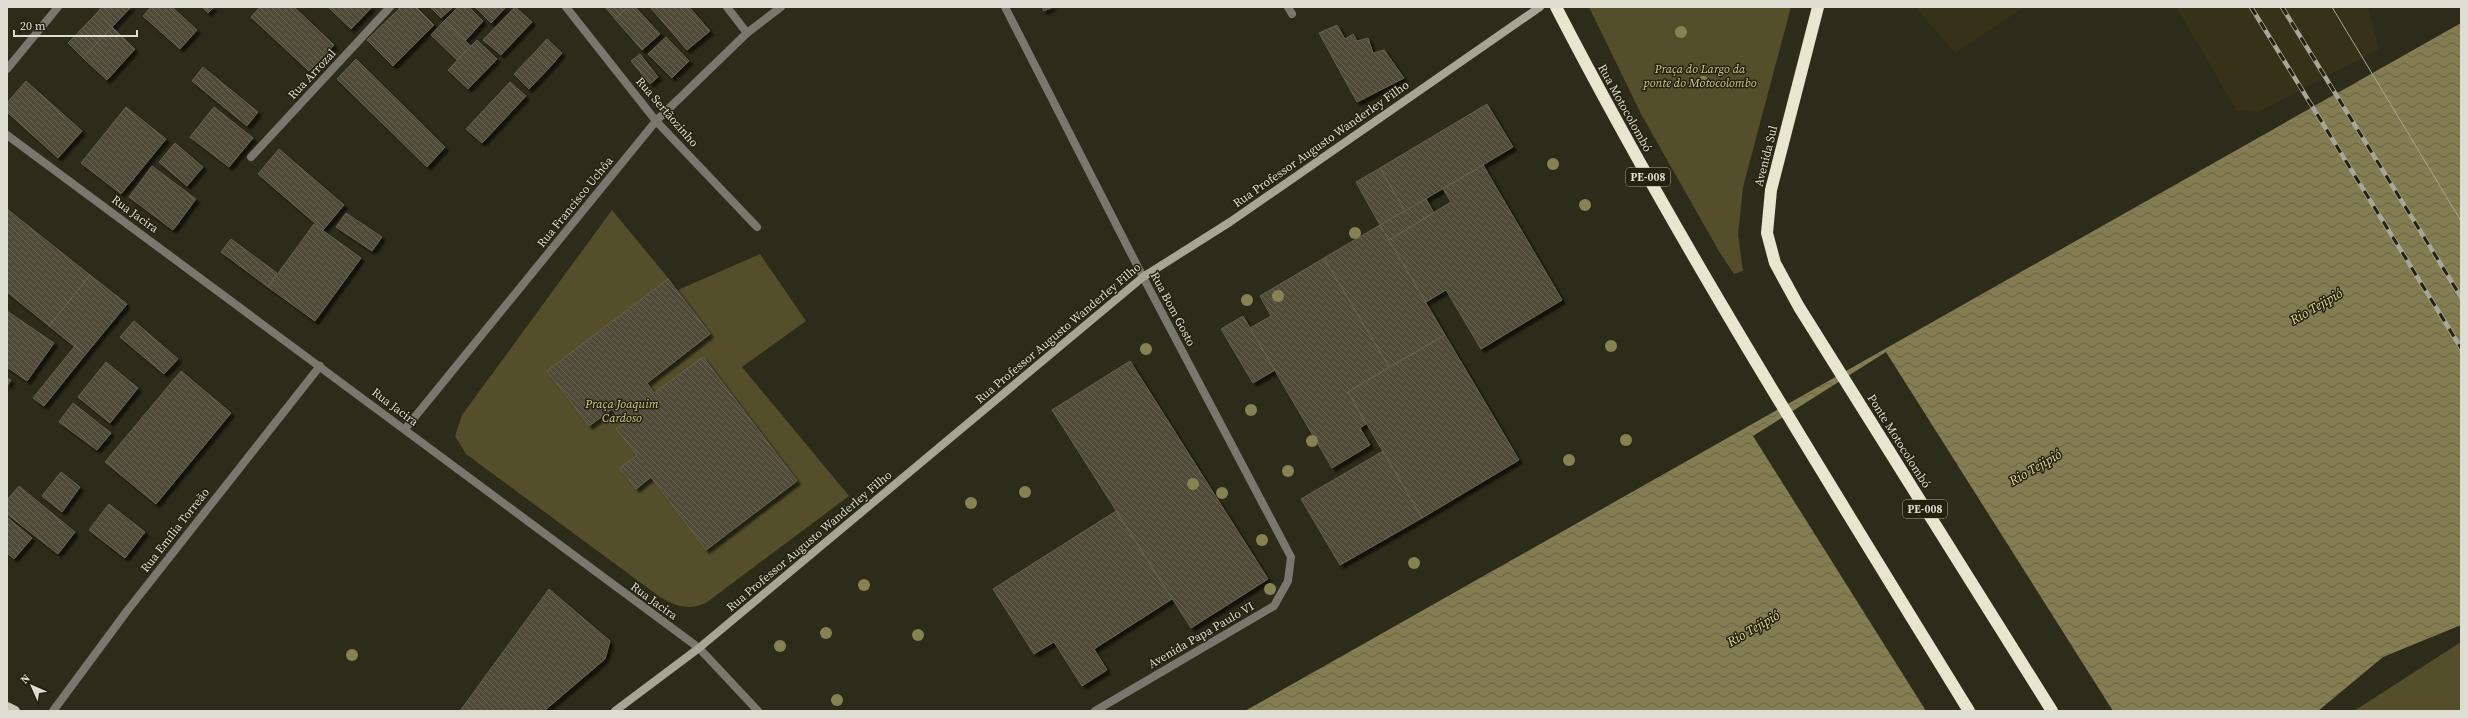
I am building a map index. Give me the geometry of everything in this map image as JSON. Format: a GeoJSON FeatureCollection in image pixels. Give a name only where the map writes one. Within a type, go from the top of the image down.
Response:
{"type":"FeatureCollection","features":[{"type":"Feature","properties":{"kind":"highway","name":"Rua Motocolombó"},"geometry":{"type":"LineString","coordinates":[[1556,7],[1614,119],[1745,345],[1969,711]]}},
{"type":"Feature","properties":{"kind":"highway","name":"Avenida Sul"},"geometry":{"type":"LineString","coordinates":[[1799,307],[1775,263],[1767,233],[1771,190],[1818,7]]}},
{"type":"Feature","properties":{"kind":"highway","name":"Ponte Motocolombó"},"geometry":{"type":"LineString","coordinates":[[1799,307],[2052,711]]}},
{"type":"Feature","properties":{"kind":"main road","name":"Rua Professor Augusto Wanderley Filho"},"geometry":{"type":"LineString","coordinates":[[615,711],[699,648],[1143,277],[1236,217],[1540,7]]}},
{"type":"Feature","properties":{"kind":"main road"},"geometry":{"type":"LineString","coordinates":[[7,707],[15,711]]}},
{"type":"Feature","properties":{"kind":"street"},"geometry":{"type":"LineString","coordinates":[[7,69],[58,7]]}},
{"type":"Feature","properties":{"kind":"street","name":"Rua Arrozal"},"geometry":{"type":"LineString","coordinates":[[251,157],[390,7]]}},
{"type":"Feature","properties":{"kind":"street","name":"Rua Sertãozinho"},"geometry":{"type":"LineString","coordinates":[[566,7],[656,121],[756,227]]}},
{"type":"Feature","properties":{"kind":"street"},"geometry":{"type":"LineString","coordinates":[[727,7],[747,33]]}},
{"type":"Feature","properties":{"kind":"street","name":"Rua Francisco Uchôa"},"geometry":{"type":"LineString","coordinates":[[405,429],[656,121],[747,33],[781,7]]}},
{"type":"Feature","properties":{"kind":"street","name":"Rua Bom Gosto"},"geometry":{"type":"LineString","coordinates":[[1004,7],[1143,277],[1291,557]]}},
{"type":"Feature","properties":{"kind":"street","name":"Rua Jacira"},"geometry":{"type":"LineString","coordinates":[[7,135],[699,648],[758,711]]}},
{"type":"Feature","properties":{"kind":"street","name":"Rua Emília Torreão"},"geometry":{"type":"LineString","coordinates":[[53,711],[127,611],[320,366]]}},
{"type":"Feature","properties":{"kind":"street","name":"Avenida Papa Paulo VI"},"geometry":{"type":"LineString","coordinates":[[1095,711],[1274,606],[1288,581],[1291,557]]}},
{"type":"Feature","properties":{"kind":"shaded area"},"geometry":{"type":"Polygon","coordinates":[[[1915,7],[2025,7],[1955,53],[1915,7]]]}},
{"type":"Feature","properties":{"kind":"shaded area"},"geometry":{"type":"Polygon","coordinates":[[[2176,7],[2368,7],[2379,49],[2259,112],[2237,111],[2176,7]]]}},
{"type":"Feature","properties":{"kind":"green space","name":"Praça do Largo da ponte do Motocolombo"},"geometry":{"type":"Polygon","coordinates":[[[1589,7],[1791,7],[1743,187],[1738,235],[1743,271],[1734,274],[1720,253],[1641,114],[1589,7]]]}},
{"type":"Feature","properties":{"kind":"green space","name":"Praça Joaquim Cardoso"},"geometry":{"type":"Polygon","coordinates":[[[612,210],[678,290],[760,254],[806,321],[742,367],[849,496],[706,603],[694,607],[677,605],[660,597],[466,454],[455,436],[462,415],[612,210]]]}},
{"type":"Feature","properties":{"kind":"green space"},"geometry":{"type":"Polygon","coordinates":[[[2461,642],[2461,711],[2354,711],[2461,642]]]}},
{"type":"Feature","properties":{"kind":"water","name":"Rio Tejipió"},"geometry":{"type":"Polygon","coordinates":[[[2461,23],[2461,625],[2383,657],[2318,711],[1245,711],[2461,23]]]}},
{"type":"Feature","properties":{"kind":"pier"},"geometry":{"type":"Polygon","coordinates":[[[1886,352],[2113,711],[1926,711],[1753,436],[1886,352]]]}},
{"type":"Feature","properties":{"kind":"building"},"geometry":{"type":"Polygon","coordinates":[[[102,7],[131,7],[112,27],[97,13],[102,7]]]}},
{"type":"Feature","properties":{"kind":"building"},"geometry":{"type":"Polygon","coordinates":[[[151,7],[172,7],[197,30],[180,49],[143,16],[151,7]]]}},
{"type":"Feature","properties":{"kind":"building"},"geometry":{"type":"Polygon","coordinates":[[[202,7],[214,7],[208,13],[202,7]]]}},
{"type":"Feature","properties":{"kind":"building"},"geometry":{"type":"Polygon","coordinates":[[[260,7],[294,7],[334,45],[309,71],[251,17],[260,7]]]}},
{"type":"Feature","properties":{"kind":"building"},"geometry":{"type":"Polygon","coordinates":[[[328,7],[372,7],[351,29],[328,7]]]}},
{"type":"Feature","properties":{"kind":"building"},"geometry":{"type":"Polygon","coordinates":[[[401,7],[416,7],[434,25],[393,66],[367,40],[401,7]]]}},
{"type":"Feature","properties":{"kind":"building"},"geometry":{"type":"Polygon","coordinates":[[[430,7],[453,7],[441,18],[430,7]]]}},
{"type":"Feature","properties":{"kind":"building"},"geometry":{"type":"Polygon","coordinates":[[[458,7],[469,7],[483,21],[465,41],[444,21],[458,7]]]}},
{"type":"Feature","properties":{"kind":"building"},"geometry":{"type":"Polygon","coordinates":[[[475,7],[506,7],[491,23],[475,7]]]}},
{"type":"Feature","properties":{"kind":"building"},"geometry":{"type":"Polygon","coordinates":[[[515,7],[532,22],[501,55],[483,40],[515,7]]]}},
{"type":"Feature","properties":{"kind":"building"},"geometry":{"type":"Polygon","coordinates":[[[605,7],[628,7],[615,19],[605,7]]]}},
{"type":"Feature","properties":{"kind":"building"},"geometry":{"type":"Polygon","coordinates":[[[628,7],[635,7],[660,34],[642,50],[615,19],[628,7]]]}},
{"type":"Feature","properties":{"kind":"building"},"geometry":{"type":"Polygon","coordinates":[[[650,7],[689,7],[710,31],[687,50],[650,7]]]}},
{"type":"Feature","properties":{"kind":"building"},"geometry":{"type":"Polygon","coordinates":[[[1042,7],[1053,7],[1044,11],[1042,7]]]}},
{"type":"Feature","properties":{"kind":"building"},"geometry":{"type":"Polygon","coordinates":[[[97,13],[112,27],[83,58],[68,43],[97,13]]]}},
{"type":"Feature","properties":{"kind":"building"},"geometry":{"type":"Polygon","coordinates":[[[444,21],[471,46],[457,60],[431,35],[444,21]]]}},
{"type":"Feature","properties":{"kind":"building"},"geometry":{"type":"Polygon","coordinates":[[[1337,25],[1345,39],[1353,34],[1357,41],[1368,38],[1373,53],[1384,50],[1404,78],[1357,102],[1319,33],[1337,25]]]}},
{"type":"Feature","properties":{"kind":"building"},"geometry":{"type":"Polygon","coordinates":[[[112,27],[135,49],[107,80],[83,58],[112,27]]]}},
{"type":"Feature","properties":{"kind":"building"},"geometry":{"type":"Polygon","coordinates":[[[666,37],[689,61],[672,78],[648,54],[666,37]]]}},
{"type":"Feature","properties":{"kind":"building"},"geometry":{"type":"Polygon","coordinates":[[[547,39],[562,53],[550,67],[535,52],[547,39]]]}},
{"type":"Feature","properties":{"kind":"building"},"geometry":{"type":"Polygon","coordinates":[[[477,40],[497,59],[468,89],[448,70],[477,40]]]}},
{"type":"Feature","properties":{"kind":"building"},"geometry":{"type":"Polygon","coordinates":[[[535,52],[550,67],[529,89],[514,74],[535,52]]]}},
{"type":"Feature","properties":{"kind":"building"},"geometry":{"type":"Polygon","coordinates":[[[640,54],[658,77],[650,84],[631,61],[640,54]]]}},
{"type":"Feature","properties":{"kind":"building"},"geometry":{"type":"Polygon","coordinates":[[[356,59],[445,147],[427,167],[337,79],[356,59]]]}},
{"type":"Feature","properties":{"kind":"building"},"geometry":{"type":"Polygon","coordinates":[[[203,67],[258,112],[247,126],[192,81],[203,67]]]}},
{"type":"Feature","properties":{"kind":"building"},"geometry":{"type":"Polygon","coordinates":[[[26,81],[82,131],[58,158],[7,112],[7,103],[26,81]]]}},
{"type":"Feature","properties":{"kind":"building"},"geometry":{"type":"Polygon","coordinates":[[[510,82],[526,96],[482,143],[466,129],[510,82]]]}},
{"type":"Feature","properties":{"kind":"building"},"geometry":{"type":"Polygon","coordinates":[[[1487,104],[1513,147],[1405,211],[1380,168],[1487,104]]]}},
{"type":"Feature","properties":{"kind":"building"},"geometry":{"type":"Polygon","coordinates":[[[126,107],[166,139],[121,194],[81,163],[126,107]]]}},
{"type":"Feature","properties":{"kind":"building"},"geometry":{"type":"Polygon","coordinates":[[[214,107],[253,138],[229,167],[190,137],[214,107]]]}},
{"type":"Feature","properties":{"kind":"building"},"geometry":{"type":"Polygon","coordinates":[[[175,143],[203,167],[187,186],[159,162],[175,143]]]}},
{"type":"Feature","properties":{"kind":"building"},"geometry":{"type":"Polygon","coordinates":[[[279,149],[344,205],[323,230],[258,174],[279,149]]]}},
{"type":"Feature","properties":{"kind":"building"},"geometry":{"type":"Polygon","coordinates":[[[1483,165],[1562,300],[1481,349],[1446,290],[1426,302],[1389,240],[1451,202],[1443,189],[1483,165]]]}},
{"type":"Feature","properties":{"kind":"building"},"geometry":{"type":"Polygon","coordinates":[[[152,166],[196,199],[173,230],[129,197],[152,166]]]}},
{"type":"Feature","properties":{"kind":"building"},"geometry":{"type":"Polygon","coordinates":[[[1380,168],[1405,211],[1380,225],[1356,182],[1380,168]]]}},
{"type":"Feature","properties":{"kind":"building"},"geometry":{"type":"Polygon","coordinates":[[[1426,199],[1434,213],[1389,240],[1380,225],[1426,199]]]}},
{"type":"Feature","properties":{"kind":"building"},"geometry":{"type":"Polygon","coordinates":[[[7,209],[90,275],[49,326],[7,292],[7,209]]]}},
{"type":"Feature","properties":{"kind":"building"},"geometry":{"type":"Polygon","coordinates":[[[346,213],[382,237],[372,251],[336,227],[346,213]]]}},
{"type":"Feature","properties":{"kind":"building"},"geometry":{"type":"Polygon","coordinates":[[[314,224],[361,258],[315,321],[268,287],[314,224]]]}},
{"type":"Feature","properties":{"kind":"building"},"geometry":{"type":"Polygon","coordinates":[[[1380,225],[1445,335],[1389,367],[1324,258],[1380,225]]]}},
{"type":"Feature","properties":{"kind":"building"},"geometry":{"type":"Polygon","coordinates":[[[231,239],[277,273],[268,287],[221,252],[231,239]]]}},
{"type":"Feature","properties":{"kind":"building"},"geometry":{"type":"Polygon","coordinates":[[[1324,258],[1389,367],[1348,392],[1366,424],[1360,428],[1370,445],[1332,468],[1250,328],[1271,316],[1260,296],[1324,258]]]}},
{"type":"Feature","properties":{"kind":"building"},"geometry":{"type":"Polygon","coordinates":[[[90,275],[127,304],[85,355],[49,326],[90,275]]]}},
{"type":"Feature","properties":{"kind":"building"},"geometry":{"type":"Polygon","coordinates":[[[668,279],[710,334],[647,383],[654,393],[703,357],[797,481],[706,550],[651,477],[636,489],[620,468],[637,455],[616,429],[623,424],[612,409],[589,426],[547,371],[668,279]]]}},
{"type":"Feature","properties":{"kind":"building"},"geometry":{"type":"Polygon","coordinates":[[[7,311],[54,343],[27,381],[7,367],[7,311]]]}},
{"type":"Feature","properties":{"kind":"building"},"geometry":{"type":"Polygon","coordinates":[[[1243,316],[1275,370],[1253,383],[1221,329],[1243,316]]]}},
{"type":"Feature","properties":{"kind":"building"},"geometry":{"type":"Polygon","coordinates":[[[134,321],[178,359],[164,374],[120,337],[134,321]]]}},
{"type":"Feature","properties":{"kind":"building"},"geometry":{"type":"Polygon","coordinates":[[[1445,335],[1519,460],[1422,518],[1348,392],[1445,335]]]}},
{"type":"Feature","properties":{"kind":"building"},"geometry":{"type":"Polygon","coordinates":[[[75,346],[85,355],[44,406],[33,398],[75,346]]]}},
{"type":"Feature","properties":{"kind":"building"},"geometry":{"type":"Polygon","coordinates":[[[1130,361],[1268,579],[1191,628],[1052,410],[1130,361]]]}},
{"type":"Feature","properties":{"kind":"building"},"geometry":{"type":"Polygon","coordinates":[[[106,362],[138,388],[110,423],[78,397],[106,362]]]}},
{"type":"Feature","properties":{"kind":"building"},"geometry":{"type":"Polygon","coordinates":[[[181,371],[231,413],[156,504],[105,462],[181,371]]]}},
{"type":"Feature","properties":{"kind":"building"},"geometry":{"type":"Polygon","coordinates":[[[7,378],[11,380],[7,386],[7,378]]]}},
{"type":"Feature","properties":{"kind":"building"},"geometry":{"type":"Polygon","coordinates":[[[73,403],[111,433],[97,450],[59,422],[73,403]]]}},
{"type":"Feature","properties":{"kind":"building"},"geometry":{"type":"Polygon","coordinates":[[[1383,451],[1422,518],[1340,565],[1301,499],[1383,451]]]}},
{"type":"Feature","properties":{"kind":"building"},"geometry":{"type":"Polygon","coordinates":[[[61,472],[80,487],[62,512],[42,496],[61,472]]]}},
{"type":"Feature","properties":{"kind":"building"},"geometry":{"type":"Polygon","coordinates":[[[19,486],[75,532],[58,554],[7,514],[7,500],[19,486]]]}},
{"type":"Feature","properties":{"kind":"building"},"geometry":{"type":"Polygon","coordinates":[[[109,504],[145,532],[125,558],[89,530],[109,504]]]}},
{"type":"Feature","properties":{"kind":"building"},"geometry":{"type":"Polygon","coordinates":[[[1116,511],[1172,599],[1094,649],[1107,670],[1082,686],[1054,642],[1034,654],[993,589],[1116,511]]]}},
{"type":"Feature","properties":{"kind":"building"},"geometry":{"type":"Polygon","coordinates":[[[7,517],[32,538],[14,559],[7,553],[7,517]]]}},
{"type":"Feature","properties":{"kind":"building"},"geometry":{"type":"Polygon","coordinates":[[[549,589],[610,641],[605,659],[544,711],[460,711],[549,589]]]}},
{"type":"Feature","properties":{"kind":"tram line"},"geometry":{"type":"LineString","coordinates":[[2332,7],[2461,221]]}},
{"type":"Feature","properties":{"kind":"railway"},"geometry":{"type":"LineString","coordinates":[[2251,7],[2461,348]]}},
{"type":"Feature","properties":{"kind":"railway"},"geometry":{"type":"LineString","coordinates":[[2282,7],[2461,297]]}}]}
